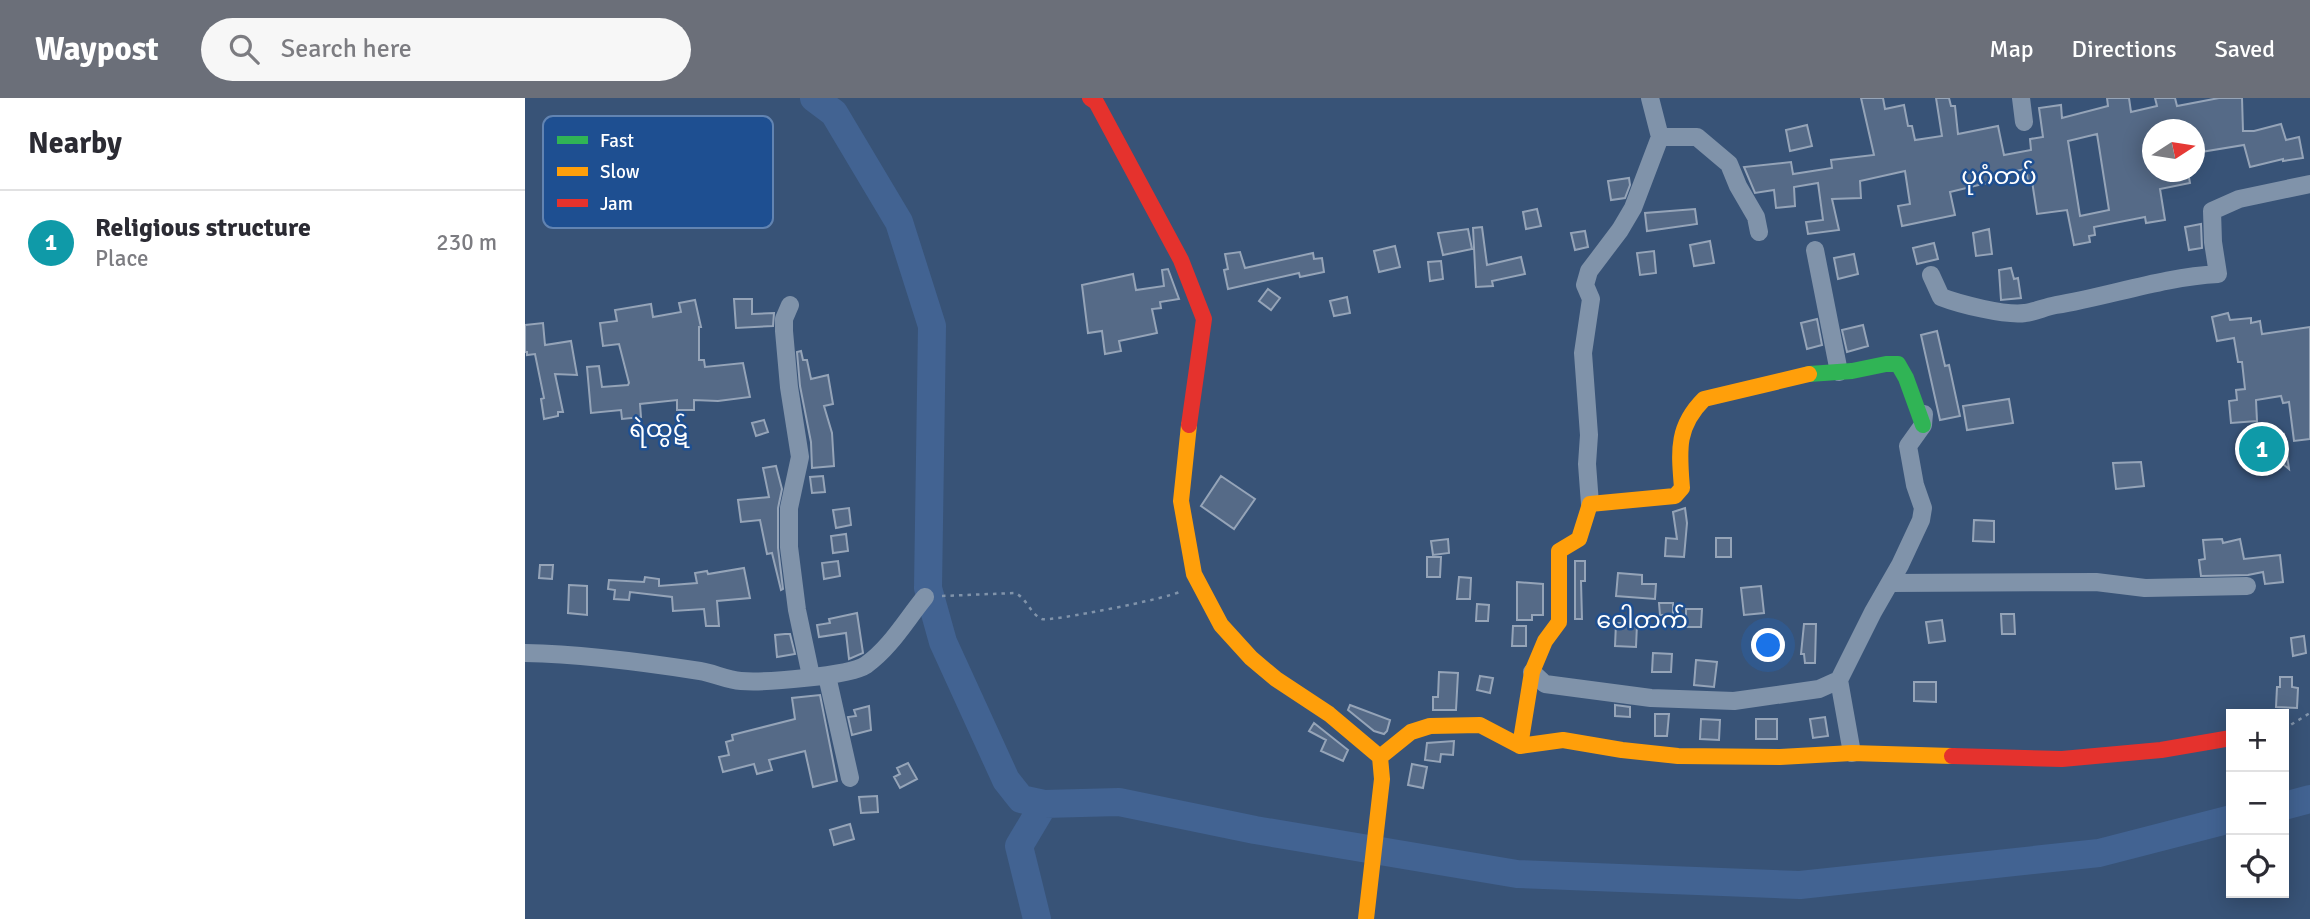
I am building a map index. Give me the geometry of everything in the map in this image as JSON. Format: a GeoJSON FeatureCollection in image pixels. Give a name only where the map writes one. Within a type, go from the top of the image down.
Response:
{"type":"FeatureCollection","features":[{"type":"Feature","properties":{"kind":"street"},"geometry":{"type":"LineString","coordinates":[[1520,746],[1532,672],[1545,641],[1559,622],[1559,551],[1579,539],[1590,504],[1587,464],[1589,435],[1583,354],[1591,299],[1585,285],[1589,271],[1633,208],[1660,137],[1650,98]]}},
{"type":"Feature","properties":{"kind":"street"},"geometry":{"type":"LineString","coordinates":[[2021,98],[2024,122]]}},
{"type":"Feature","properties":{"kind":"street"},"geometry":{"type":"LineString","coordinates":[[1096,99],[1181,260],[1204,319],[1181,501],[1194,574],[1221,625],[1251,658],[1276,679],[1329,713],[1380,757],[1382,779],[1366,919]]}},
{"type":"Feature","properties":{"kind":"street"},"geometry":{"type":"LineString","coordinates":[[1660,137],[1697,137],[1729,164],[1756,217],[1759,232]]}},
{"type":"Feature","properties":{"kind":"street"},"geometry":{"type":"LineString","coordinates":[[1931,275],[1941,297],[1968,306],[2023,314],[2054,305],[2102,297],[2170,278],[2218,274],[2212,211],[2239,199],[2310,184]]}},
{"type":"Feature","properties":{"kind":"street"},"geometry":{"type":"LineString","coordinates":[[1815,250],[1839,372]]}},
{"type":"Feature","properties":{"kind":"street"},"geometry":{"type":"LineString","coordinates":[[790,305],[784,319],[783,331],[800,457],[789,508],[789,547],[797,610],[850,778]]}},
{"type":"Feature","properties":{"kind":"street"},"geometry":{"type":"LineString","coordinates":[[1590,504],[1675,496],[1682,488],[1678,450],[1684,423],[1692,409],[1704,399],[1807,374],[1898,364],[1923,425]]}},
{"type":"Feature","properties":{"kind":"street"},"geometry":{"type":"LineString","coordinates":[[1532,672],[1545,684],[1651,698],[1724,701],[1819,690],[1839,680],[1911,543],[1923,508],[1915,485],[1908,446],[1923,425],[1925,397]]}},
{"type":"Feature","properties":{"kind":"street"},"geometry":{"type":"LineString","coordinates":[[1890,583],[1994,581],[2096,582],[2145,588],[2247,586]]}},
{"type":"Feature","properties":{"kind":"street"},"geometry":{"type":"LineString","coordinates":[[525,653],[560,653],[703,671],[738,681],[849,673],[866,665],[898,634],[925,597]]}},
{"type":"Feature","properties":{"kind":"street"},"geometry":{"type":"LineString","coordinates":[[1839,680],[1852,753]]}},
{"type":"Feature","properties":{"kind":"street"},"geometry":{"type":"LineString","coordinates":[[1380,757],[1411,732],[1430,726],[1480,724],[1520,746],[1563,740],[1678,756],[1780,757],[1852,753],[2062,758],[2161,750],[2226,739]]}},
{"type":"Feature","properties":{"kind":"path"},"geometry":{"type":"LineString","coordinates":[[961,596],[1015,593],[1023,596],[1041,619],[1063,618],[1175,595],[1194,574]]}},
{"type":"Feature","properties":{"kind":"path"},"geometry":{"type":"LineString","coordinates":[[2289,726],[2310,713]]}},
{"type":"Feature","properties":{"kind":"building"},"geometry":{"type":"Polygon","coordinates":[[[1861,98],[1883,98],[1885,109],[1904,105],[1908,126],[1912,126],[1915,140],[1942,136],[1936,98],[1949,98],[1951,106],[1955,106],[1958,134],[1998,126],[2004,155],[2031,150],[2030,139],[2043,137],[2039,108],[2061,105],[2062,118],[2108,106],[2107,98],[2129,98],[2131,112],[2157,106],[2155,98],[2175,98],[2177,106],[2219,98],[2242,98],[2243,131],[2281,124],[2286,140],[2299,137],[2303,158],[2283,159],[2250,167],[2244,145],[2205,151],[2205,119],[2142,119],[2142,182],[2190,183],[2160,189],[2165,220],[2146,223],[2145,217],[2094,227],[2095,235],[2089,236],[2090,242],[2074,245],[2067,210],[2037,214],[2032,181],[2028,181],[2026,169],[1995,175],[1995,181],[1950,192],[1955,215],[1902,226],[1898,206],[1910,204],[1905,171],[1860,181],[1861,198],[1832,199],[1839,230],[1808,234],[1806,222],[1823,220],[1818,183],[1794,187],[1795,206],[1776,208],[1774,190],[1755,193],[1744,167],[1791,162],[1793,174],[1832,168],[1831,160],[1874,155],[1861,98]],[[2097,134],[2068,141],[2080,216],[2109,210],[2097,134]]]}},
{"type":"Feature","properties":{"kind":"building"},"geometry":{"type":"Polygon","coordinates":[[[1807,125],[1812,146],[1790,151],[1786,130],[1807,125]]]}},
{"type":"Feature","properties":{"kind":"building"},"geometry":{"type":"Polygon","coordinates":[[[1629,178],[1630,185],[1625,198],[1611,200],[1608,181],[1629,178]]]}},
{"type":"Feature","properties":{"kind":"building"},"geometry":{"type":"Polygon","coordinates":[[[1537,209],[1541,226],[1526,229],[1523,212],[1537,209]]]}},
{"type":"Feature","properties":{"kind":"building"},"geometry":{"type":"Polygon","coordinates":[[[1695,209],[1697,224],[1647,231],[1645,213],[1695,209]]]}},
{"type":"Feature","properties":{"kind":"building"},"geometry":{"type":"Polygon","coordinates":[[[2201,224],[2202,248],[2189,250],[2185,227],[2201,224]]]}},
{"type":"Feature","properties":{"kind":"building"},"geometry":{"type":"Polygon","coordinates":[[[1482,227],[1487,265],[1521,257],[1525,274],[1492,281],[1493,286],[1476,287],[1473,228],[1482,227]]]}},
{"type":"Feature","properties":{"kind":"building"},"geometry":{"type":"Polygon","coordinates":[[[1468,229],[1472,249],[1443,255],[1438,233],[1468,229]]]}},
{"type":"Feature","properties":{"kind":"building"},"geometry":{"type":"Polygon","coordinates":[[[1989,229],[1992,254],[1976,256],[1973,233],[1989,229]]]}},
{"type":"Feature","properties":{"kind":"building"},"geometry":{"type":"Polygon","coordinates":[[[1585,231],[1588,247],[1575,250],[1571,233],[1585,231]]]}},
{"type":"Feature","properties":{"kind":"building"},"geometry":{"type":"Polygon","coordinates":[[[1710,241],[1714,263],[1694,266],[1690,245],[1710,241]]]}},
{"type":"Feature","properties":{"kind":"building"},"geometry":{"type":"Polygon","coordinates":[[[1934,243],[1938,259],[1917,264],[1913,248],[1934,243]]]}},
{"type":"Feature","properties":{"kind":"building"},"geometry":{"type":"Polygon","coordinates":[[[1395,246],[1400,267],[1379,272],[1374,251],[1395,246]]]}},
{"type":"Feature","properties":{"kind":"building"},"geometry":{"type":"Polygon","coordinates":[[[1654,251],[1656,273],[1640,275],[1637,253],[1654,251]]]}},
{"type":"Feature","properties":{"kind":"building"},"geometry":{"type":"Polygon","coordinates":[[[1240,252],[1245,268],[1313,253],[1314,259],[1322,258],[1324,272],[1300,277],[1299,273],[1228,289],[1224,270],[1228,269],[1225,254],[1240,252]]]}},
{"type":"Feature","properties":{"kind":"building"},"geometry":{"type":"Polygon","coordinates":[[[1854,254],[1858,274],[1838,279],[1834,258],[1854,254]]]}},
{"type":"Feature","properties":{"kind":"building"},"geometry":{"type":"Polygon","coordinates":[[[1441,261],[1443,279],[1430,281],[1428,262],[1441,261]]]}},
{"type":"Feature","properties":{"kind":"building"},"geometry":{"type":"Polygon","coordinates":[[[2011,268],[2014,279],[2018,278],[2021,298],[2001,300],[1999,270],[2011,268]]]}},
{"type":"Feature","properties":{"kind":"building"},"geometry":{"type":"Polygon","coordinates":[[[1168,269],[1179,299],[1160,302],[1161,308],[1152,309],[1157,333],[1119,341],[1121,351],[1105,354],[1102,331],[1088,333],[1082,285],[1133,274],[1136,290],[1164,286],[1162,270],[1168,269]]]}},
{"type":"Feature","properties":{"kind":"building"},"geometry":{"type":"Polygon","coordinates":[[[1268,289],[1280,298],[1271,310],[1259,301],[1268,289]]]}},
{"type":"Feature","properties":{"kind":"building"},"geometry":{"type":"Polygon","coordinates":[[[1347,297],[1350,313],[1334,316],[1330,301],[1347,297]]]}},
{"type":"Feature","properties":{"kind":"building"},"geometry":{"type":"Polygon","coordinates":[[[734,299],[752,299],[752,314],[774,313],[773,326],[736,328],[734,299]]]}},
{"type":"Feature","properties":{"kind":"building"},"geometry":{"type":"Polygon","coordinates":[[[695,300],[701,327],[699,360],[704,360],[705,367],[743,363],[750,397],[718,401],[694,400],[694,410],[677,410],[677,400],[640,404],[641,417],[622,419],[621,410],[591,413],[587,367],[599,366],[602,387],[629,383],[619,344],[603,346],[600,323],[617,321],[615,310],[651,304],[653,317],[681,312],[679,303],[695,300]]]}},
{"type":"Feature","properties":{"kind":"building"},"geometry":{"type":"Polygon","coordinates":[[[2228,313],[2230,320],[2251,318],[2251,323],[2260,321],[2262,334],[2310,327],[2310,439],[2294,441],[2289,402],[2283,403],[2281,396],[2256,400],[2257,421],[2231,423],[2229,401],[2237,400],[2236,390],[2245,389],[2242,362],[2238,362],[2234,338],[2217,341],[2212,317],[2228,313]]]}},
{"type":"Feature","properties":{"kind":"building"},"geometry":{"type":"Polygon","coordinates":[[[1817,319],[1822,345],[1807,349],[1801,323],[1817,319]]]}},
{"type":"Feature","properties":{"kind":"building"},"geometry":{"type":"Polygon","coordinates":[[[543,323],[545,345],[571,341],[577,375],[555,374],[563,412],[544,419],[541,399],[544,398],[535,354],[527,355],[525,352],[525,325],[543,323]]]}},
{"type":"Feature","properties":{"kind":"building"},"geometry":{"type":"Polygon","coordinates":[[[1863,325],[1868,346],[1847,352],[1842,330],[1863,325]]]}},
{"type":"Feature","properties":{"kind":"building"},"geometry":{"type":"Polygon","coordinates":[[[1937,331],[1945,366],[1949,365],[1960,416],[1940,420],[1921,335],[1937,331]]]}},
{"type":"Feature","properties":{"kind":"building"},"geometry":{"type":"Polygon","coordinates":[[[801,351],[803,360],[807,360],[811,379],[828,375],[833,404],[824,406],[832,433],[834,466],[812,468],[811,442],[800,386],[797,352],[801,351]]]}},
{"type":"Feature","properties":{"kind":"building"},"geometry":{"type":"Polygon","coordinates":[[[2009,399],[2013,423],[1967,430],[1963,406],[2009,399]]]}},
{"type":"Feature","properties":{"kind":"building"},"geometry":{"type":"Polygon","coordinates":[[[764,420],[768,432],[756,436],[752,423],[764,420]]]}},
{"type":"Feature","properties":{"kind":"building"},"geometry":{"type":"Polygon","coordinates":[[[2264,425],[2265,437],[2284,434],[2289,469],[2266,450],[2268,462],[2252,464],[2248,427],[2264,425]]]}},
{"type":"Feature","properties":{"kind":"building"},"geometry":{"type":"Polygon","coordinates":[[[2141,462],[2144,486],[2116,489],[2113,463],[2141,462]]]}},
{"type":"Feature","properties":{"kind":"building"},"geometry":{"type":"Polygon","coordinates":[[[776,466],[782,489],[778,508],[781,590],[772,553],[767,554],[760,520],[741,522],[738,500],[769,497],[763,468],[776,466]]]}},
{"type":"Feature","properties":{"kind":"building"},"geometry":{"type":"Polygon","coordinates":[[[823,476],[825,492],[812,493],[810,477],[823,476]]]}},
{"type":"Feature","properties":{"kind":"building"},"geometry":{"type":"Polygon","coordinates":[[[1221,476],[1255,499],[1234,529],[1201,506],[1221,476]]]}},
{"type":"Feature","properties":{"kind":"building"},"geometry":{"type":"Polygon","coordinates":[[[849,508],[851,525],[836,528],[833,510],[849,508]]]}},
{"type":"Feature","properties":{"kind":"building"},"geometry":{"type":"Polygon","coordinates":[[[1685,508],[1687,523],[1684,557],[1665,556],[1666,538],[1677,539],[1673,512],[1685,508]]]}},
{"type":"Feature","properties":{"kind":"building"},"geometry":{"type":"Polygon","coordinates":[[[1974,520],[1994,521],[1994,542],[1973,541],[1974,520]]]}},
{"type":"Feature","properties":{"kind":"building"},"geometry":{"type":"Polygon","coordinates":[[[846,534],[848,551],[833,553],[831,536],[846,534]]]}},
{"type":"Feature","properties":{"kind":"building"},"geometry":{"type":"Polygon","coordinates":[[[1716,538],[1731,538],[1731,557],[1716,557],[1716,538]]]}},
{"type":"Feature","properties":{"kind":"building"},"geometry":{"type":"Polygon","coordinates":[[[1448,539],[1449,553],[1433,555],[1431,541],[1448,539]]]}},
{"type":"Feature","properties":{"kind":"building"},"geometry":{"type":"Polygon","coordinates":[[[2222,539],[2223,543],[2240,539],[2244,559],[2280,555],[2283,582],[2265,584],[2263,572],[2201,576],[2199,560],[2205,559],[2203,540],[2222,539]]]}},
{"type":"Feature","properties":{"kind":"building"},"geometry":{"type":"Polygon","coordinates":[[[1427,557],[1441,557],[1440,577],[1427,577],[1427,557]]]}},
{"type":"Feature","properties":{"kind":"building"},"geometry":{"type":"Polygon","coordinates":[[[838,561],[840,576],[824,579],[822,563],[838,561]]]}},
{"type":"Feature","properties":{"kind":"building"},"geometry":{"type":"Polygon","coordinates":[[[1575,561],[1585,561],[1585,581],[1581,581],[1582,619],[1575,619],[1575,561]]]}},
{"type":"Feature","properties":{"kind":"building"},"geometry":{"type":"Polygon","coordinates":[[[540,565],[553,565],[552,579],[539,578],[540,565]]]}},
{"type":"Feature","properties":{"kind":"building"},"geometry":{"type":"Polygon","coordinates":[[[744,568],[750,598],[717,601],[719,626],[706,626],[704,609],[673,611],[672,597],[630,592],[629,600],[614,599],[615,590],[608,589],[609,580],[644,582],[645,577],[659,579],[659,586],[697,583],[695,573],[707,571],[708,574],[744,568]]]}},
{"type":"Feature","properties":{"kind":"building"},"geometry":{"type":"Polygon","coordinates":[[[1618,573],[1642,575],[1642,584],[1656,584],[1655,599],[1616,596],[1618,573]]]}},
{"type":"Feature","properties":{"kind":"building"},"geometry":{"type":"Polygon","coordinates":[[[1459,577],[1471,578],[1470,599],[1457,599],[1459,577]]]}},
{"type":"Feature","properties":{"kind":"building"},"geometry":{"type":"Polygon","coordinates":[[[1517,582],[1543,584],[1543,615],[1532,615],[1532,620],[1517,620],[1517,582]]]}},
{"type":"Feature","properties":{"kind":"building"},"geometry":{"type":"Polygon","coordinates":[[[569,585],[587,586],[587,615],[568,613],[569,585]]]}},
{"type":"Feature","properties":{"kind":"building"},"geometry":{"type":"Polygon","coordinates":[[[1761,586],[1764,613],[1744,615],[1741,588],[1761,586]]]}},
{"type":"Feature","properties":{"kind":"building"},"geometry":{"type":"Polygon","coordinates":[[[1659,603],[1673,603],[1673,615],[1660,615],[1659,603]]]}},
{"type":"Feature","properties":{"kind":"building"},"geometry":{"type":"Polygon","coordinates":[[[1477,604],[1489,605],[1488,621],[1476,621],[1477,604]]]}},
{"type":"Feature","properties":{"kind":"building"},"geometry":{"type":"Polygon","coordinates":[[[1686,609],[1702,609],[1701,627],[1686,627],[1686,609]]]}},
{"type":"Feature","properties":{"kind":"building"},"geometry":{"type":"Polygon","coordinates":[[[857,613],[863,653],[849,659],[846,633],[819,637],[817,625],[830,623],[829,619],[857,613]]]}},
{"type":"Feature","properties":{"kind":"building"},"geometry":{"type":"Polygon","coordinates":[[[2001,614],[2014,614],[2015,634],[2002,634],[2001,614]]]}},
{"type":"Feature","properties":{"kind":"building"},"geometry":{"type":"Polygon","coordinates":[[[1942,620],[1945,641],[1929,643],[1926,622],[1942,620]]]}},
{"type":"Feature","properties":{"kind":"building"},"geometry":{"type":"Polygon","coordinates":[[[1616,623],[1637,624],[1636,647],[1615,646],[1616,623]]]}},
{"type":"Feature","properties":{"kind":"building"},"geometry":{"type":"Polygon","coordinates":[[[1804,624],[1816,624],[1815,663],[1805,663],[1804,654],[1801,654],[1804,624]]]}},
{"type":"Feature","properties":{"kind":"building"},"geometry":{"type":"Polygon","coordinates":[[[1513,626],[1526,626],[1526,646],[1512,646],[1513,626]]]}},
{"type":"Feature","properties":{"kind":"building"},"geometry":{"type":"Polygon","coordinates":[[[790,634],[795,654],[777,657],[775,635],[790,634]]]}},
{"type":"Feature","properties":{"kind":"building"},"geometry":{"type":"Polygon","coordinates":[[[2304,636],[2306,653],[2293,656],[2291,638],[2304,636]]]}},
{"type":"Feature","properties":{"kind":"building"},"geometry":{"type":"Polygon","coordinates":[[[1653,653],[1672,654],[1671,672],[1652,672],[1653,653]]]}},
{"type":"Feature","properties":{"kind":"building"},"geometry":{"type":"Polygon","coordinates":[[[1696,660],[1717,662],[1714,687],[1694,685],[1696,660]]]}},
{"type":"Feature","properties":{"kind":"building"},"geometry":{"type":"Polygon","coordinates":[[[1439,672],[1458,673],[1456,710],[1433,710],[1433,697],[1438,697],[1439,672]]]}},
{"type":"Feature","properties":{"kind":"building"},"geometry":{"type":"Polygon","coordinates":[[[1480,676],[1493,678],[1490,693],[1477,690],[1480,676]]]}},
{"type":"Feature","properties":{"kind":"building"},"geometry":{"type":"Polygon","coordinates":[[[2280,677],[2292,677],[2292,687],[2298,688],[2297,708],[2276,707],[2280,677]]]}},
{"type":"Feature","properties":{"kind":"building"},"geometry":{"type":"Polygon","coordinates":[[[1914,682],[1936,682],[1936,702],[1914,701],[1914,682]]]}},
{"type":"Feature","properties":{"kind":"building"},"geometry":{"type":"Polygon","coordinates":[[[820,695],[837,781],[813,787],[805,751],[769,760],[772,770],[757,774],[754,764],[723,772],[719,757],[729,755],[726,742],[733,740],[732,735],[795,719],[792,698],[820,695]]]}},
{"type":"Feature","properties":{"kind":"building"},"geometry":{"type":"Polygon","coordinates":[[[1350,705],[1390,720],[1387,731],[1384,734],[1374,731],[1348,710],[1350,705]]]}},
{"type":"Feature","properties":{"kind":"building"},"geometry":{"type":"Polygon","coordinates":[[[1615,705],[1630,707],[1630,717],[1615,716],[1615,705]]]}},
{"type":"Feature","properties":{"kind":"building"},"geometry":{"type":"Polygon","coordinates":[[[869,706],[871,730],[852,735],[848,717],[856,716],[854,710],[869,706]]]}},
{"type":"Feature","properties":{"kind":"building"},"geometry":{"type":"Polygon","coordinates":[[[1655,714],[1669,714],[1667,736],[1655,736],[1655,714]]]}},
{"type":"Feature","properties":{"kind":"building"},"geometry":{"type":"Polygon","coordinates":[[[1825,717],[1828,736],[1813,738],[1810,719],[1825,717]]]}},
{"type":"Feature","properties":{"kind":"building"},"geometry":{"type":"Polygon","coordinates":[[[1701,719],[1720,720],[1719,740],[1700,739],[1701,719]]]}},
{"type":"Feature","properties":{"kind":"building"},"geometry":{"type":"Polygon","coordinates":[[[1756,719],[1777,719],[1777,739],[1756,739],[1756,719]]]}},
{"type":"Feature","properties":{"kind":"building"},"geometry":{"type":"Polygon","coordinates":[[[1314,723],[1348,750],[1343,761],[1321,751],[1326,740],[1309,731],[1314,723]]]}},
{"type":"Feature","properties":{"kind":"building"},"geometry":{"type":"Polygon","coordinates":[[[1454,741],[1453,755],[1441,754],[1440,762],[1425,760],[1427,743],[1454,741]]]}},
{"type":"Feature","properties":{"kind":"building"},"geometry":{"type":"Polygon","coordinates":[[[908,763],[917,779],[900,788],[894,777],[900,774],[897,768],[908,763]]]}},
{"type":"Feature","properties":{"kind":"building"},"geometry":{"type":"Polygon","coordinates":[[[1412,764],[1427,767],[1423,788],[1408,785],[1412,764]]]}},
{"type":"Feature","properties":{"kind":"building"},"geometry":{"type":"Polygon","coordinates":[[[877,796],[878,812],[861,813],[859,797],[877,796]]]}},
{"type":"Feature","properties":{"kind":"building"},"geometry":{"type":"Polygon","coordinates":[[[850,824],[854,839],[834,845],[830,830],[850,824]]]}},
{"type":"Feature","properties":{"kind":"waterway"},"geometry":{"type":"LineString","coordinates":[[814,98],[834,113],[899,222],[932,326],[928,588],[943,642],[1006,780],[1021,799],[1044,804]]}},
{"type":"Feature","properties":{"kind":"waterway"},"geometry":{"type":"LineString","coordinates":[[2289,805],[2310,799]]}},
{"type":"Feature","properties":{"kind":"waterway"},"geometry":{"type":"LineString","coordinates":[[1037,919],[1019,846],[1044,804],[1119,802],[1255,830],[1517,874],[1800,885],[2099,853],[2226,820]]}},
{"type":"Feature","properties":{"kind":"traffic: fast"},"geometry":{"type":"LineString","coordinates":[[1809,374],[1898,364],[1923,425]]}},
{"type":"Feature","properties":{"kind":"traffic: slow"},"geometry":{"type":"LineString","coordinates":[[1520,746],[1532,672],[1545,641],[1559,622],[1559,551],[1579,539],[1590,504],[1675,496],[1682,488],[1681,440],[1688,420],[1704,399],[1809,374]]}},
{"type":"Feature","properties":{"kind":"traffic: slow"},"geometry":{"type":"LineString","coordinates":[[1189,425],[1181,501],[1194,574],[1221,625],[1251,658],[1276,679],[1329,714],[1380,757],[1382,779],[1366,919]]}},
{"type":"Feature","properties":{"kind":"traffic: slow"},"geometry":{"type":"LineString","coordinates":[[1380,757],[1411,732],[1430,726],[1480,725],[1520,746],[1563,740],[1678,756],[1780,757],[1852,753],[1952,756]]}},
{"type":"Feature","properties":{"kind":"traffic: jam"},"geometry":{"type":"LineString","coordinates":[[1090,98],[1096,102],[1181,260],[1204,319],[1189,425]]}},
{"type":"Feature","properties":{"kind":"traffic: jam"},"geometry":{"type":"LineString","coordinates":[[1952,756],[2062,759],[2161,750],[2226,739]]}},
{"type":"Feature","properties":{"kind":"place","name":"Religious structure"},"geometry":{"type":"Point","coordinates":[2262,449]}},
{"type":"Feature","properties":{"kind":"district","name":"ပုဂံတပ်"},"geometry":{"type":"Point","coordinates":[1999,176]}},
{"type":"Feature","properties":{"kind":"district","name":"ရဲထွဋ်"},"geometry":{"type":"Point","coordinates":[659,429]}},
{"type":"Feature","properties":{"kind":"district","name":"ဝေါတက်"},"geometry":{"type":"Point","coordinates":[1642,620]}}]}
